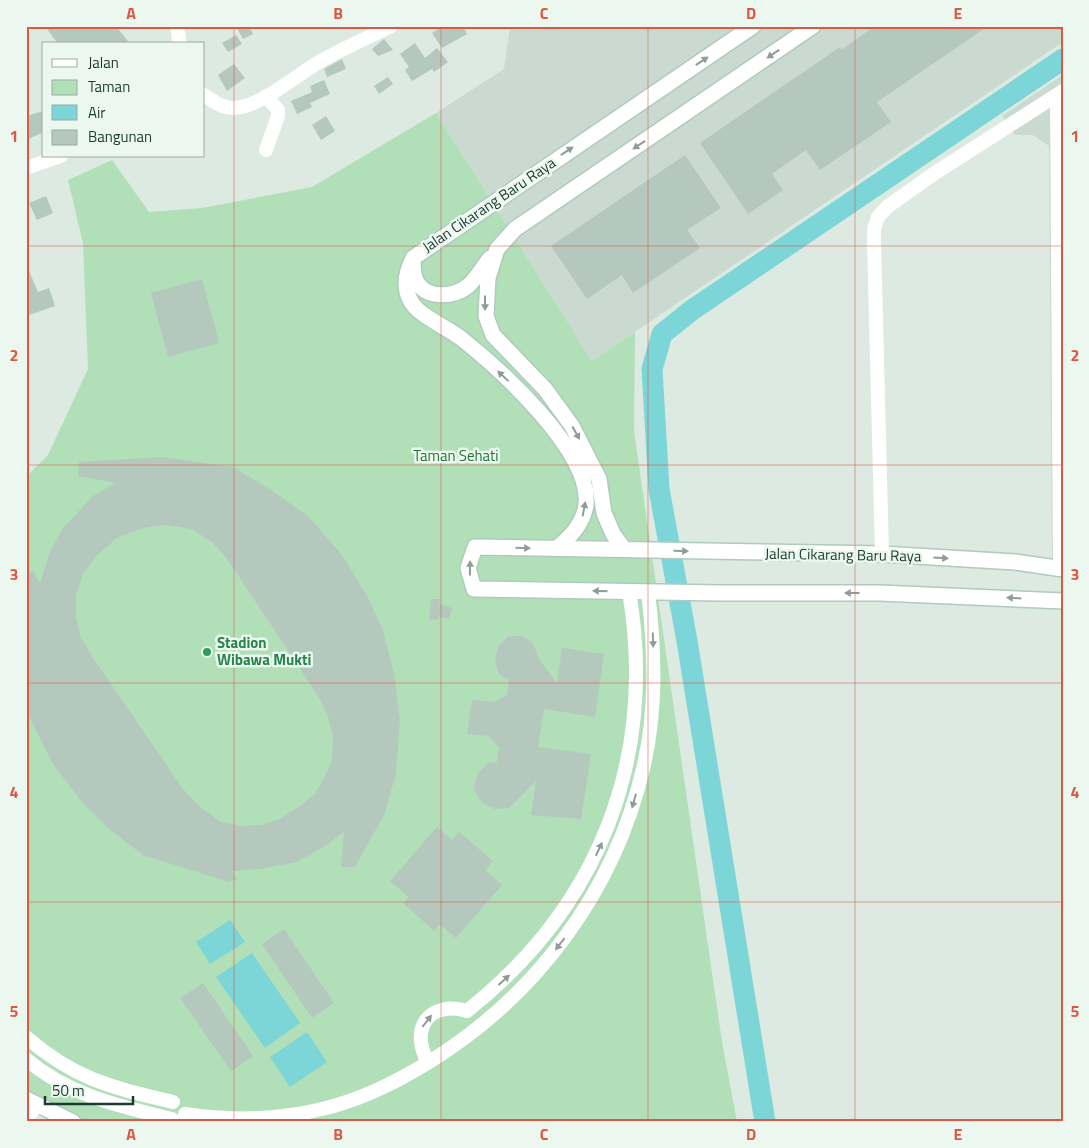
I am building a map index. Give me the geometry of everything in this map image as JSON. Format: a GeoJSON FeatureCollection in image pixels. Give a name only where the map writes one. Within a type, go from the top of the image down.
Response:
{"type":"FeatureCollection","features":[{"type":"Feature","properties":{"kind":"main road","name":"Jalan Cikarang Baru Raya"},"geometry":{"type":"LineString","coordinates":[[557,548],[580,524],[586,504],[582,475],[559,435],[529,400],[462,338],[415,307],[405,284],[406,272],[413,258],[753,26]]}},
{"type":"Feature","properties":{"kind":"main road"},"geometry":{"type":"LineString","coordinates":[[413,258],[413,274],[418,285],[432,293],[446,296],[469,285],[515,229],[814,26]]}},
{"type":"Feature","properties":{"kind":"main road"},"geometry":{"type":"LineString","coordinates":[[497,249],[485,294],[486,316],[493,335],[545,389],[572,426],[599,479],[604,513],[613,534],[624,549]]}},
{"type":"Feature","properties":{"kind":"main road","name":"Jalan Cikarang Baru Raya"},"geometry":{"type":"LineString","coordinates":[[1062,569],[1015,562],[882,554],[475,547],[468,568],[474,589],[720,594],[880,593],[1063,601]]}},
{"type":"Feature","properties":{"kind":"main road"},"geometry":{"type":"LineString","coordinates":[[32,1102],[73,1122]]}},
{"type":"Feature","properties":{"kind":"street"},"geometry":{"type":"LineString","coordinates":[[177,26],[180,42]]}},
{"type":"Feature","properties":{"kind":"street"},"geometry":{"type":"LineString","coordinates":[[205,96],[225,107],[236,108],[266,96],[320,62],[391,26]]}},
{"type":"Feature","properties":{"kind":"street"},"geometry":{"type":"LineString","coordinates":[[882,554],[874,229],[878,217],[887,207],[932,175],[1060,93]]}},
{"type":"Feature","properties":{"kind":"street"},"geometry":{"type":"LineString","coordinates":[[1060,93],[1062,569]]}},
{"type":"Feature","properties":{"kind":"street"},"geometry":{"type":"LineString","coordinates":[[266,96],[278,110],[278,116],[266,150]]}},
{"type":"Feature","properties":{"kind":"street"},"geometry":{"type":"LineString","coordinates":[[26,168],[55,158]]}},
{"type":"Feature","properties":{"kind":"street"},"geometry":{"type":"LineString","coordinates":[[467,1011],[512,972],[552,927],[582,882],[600,847],[615,810],[626,773],[637,695],[637,656],[629,591]]}},
{"type":"Feature","properties":{"kind":"street"},"geometry":{"type":"LineString","coordinates":[[186,1114],[231,1119],[300,1114],[367,1095],[428,1062],[479,1027],[513,998],[549,959],[595,893],[615,853],[631,812],[643,769],[651,725],[654,680],[654,645],[649,592]]}},
{"type":"Feature","properties":{"kind":"street"},"geometry":{"type":"LineString","coordinates":[[428,1062],[422,1052],[420,1040],[421,1028],[428,1018],[442,1009],[451,1008],[467,1011],[479,1027]]}},
{"type":"Feature","properties":{"kind":"street"},"geometry":{"type":"LineString","coordinates":[[26,1037],[49,1056],[72,1071],[106,1085],[173,1102],[182,1102],[186,1108],[186,1114],[181,1119],[172,1118],[94,1098],[63,1085],[26,1058]]}},
{"type":"Feature","properties":{"kind":"street"},"geometry":{"type":"LineString","coordinates":[[26,1118],[32,1102]]}},
{"type":"Feature","properties":{"kind":"street"},"geometry":{"type":"LineString","coordinates":[[172,1118],[167,1110],[173,1102]]}},
{"type":"Feature","properties":{"kind":"shaded area"},"geometry":{"type":"Polygon","coordinates":[[[510,26],[1063,26],[1063,42],[592,361],[436,113],[504,69],[510,26]]]}},
{"type":"Feature","properties":{"kind":"shaded area"},"geometry":{"type":"Polygon","coordinates":[[[1063,75],[1063,576],[1052,574],[1049,146],[1033,135],[1015,135],[1002,116],[1063,75]]]}},
{"type":"Feature","properties":{"kind":"green space","name":"Taman Sehati"},"geometry":{"type":"Polygon","coordinates":[[[436,113],[592,361],[635,332],[634,431],[722,1042],[737,1122],[86,1122],[68,1115],[26,1092],[26,477],[48,455],[88,369],[83,243],[68,180],[112,160],[149,212],[202,208],[312,187],[436,113]]]}},
{"type":"Feature","properties":{"kind":"water"},"geometry":{"type":"Polygon","coordinates":[[[230,920],[245,942],[210,964],[196,942],[230,920]]]}},
{"type":"Feature","properties":{"kind":"water"},"geometry":{"type":"Polygon","coordinates":[[[252,953],[300,1023],[265,1048],[216,977],[252,953]]]}},
{"type":"Feature","properties":{"kind":"water"},"geometry":{"type":"Polygon","coordinates":[[[307,1032],[327,1062],[290,1087],[270,1057],[307,1032]]]}},
{"type":"Feature","properties":{"kind":"building"},"geometry":{"type":"Polygon","coordinates":[[[45,26],[116,26],[128,42],[57,42],[45,26]]]}},
{"type":"Feature","properties":{"kind":"building"},"geometry":{"type":"Polygon","coordinates":[[[236,26],[249,26],[253,34],[243,39],[236,26]]]}},
{"type":"Feature","properties":{"kind":"building"},"geometry":{"type":"Polygon","coordinates":[[[443,26],[463,26],[467,34],[442,48],[432,33],[443,26]]]}},
{"type":"Feature","properties":{"kind":"building"},"geometry":{"type":"Polygon","coordinates":[[[875,26],[988,26],[877,102],[891,122],[820,170],[806,150],[772,174],[783,190],[748,214],[700,143],[840,47],[841,50],[875,26]]]}},
{"type":"Feature","properties":{"kind":"building"},"geometry":{"type":"Polygon","coordinates":[[[236,35],[242,44],[228,52],[222,43],[236,35]]]}},
{"type":"Feature","properties":{"kind":"building"},"geometry":{"type":"Polygon","coordinates":[[[384,39],[393,50],[378,56],[372,49],[384,39]]]}},
{"type":"Feature","properties":{"kind":"building"},"geometry":{"type":"Polygon","coordinates":[[[415,43],[425,58],[437,48],[448,62],[434,72],[432,69],[412,81],[405,70],[409,67],[400,54],[415,43]]]}},
{"type":"Feature","properties":{"kind":"building"},"geometry":{"type":"Polygon","coordinates":[[[342,59],[346,69],[327,77],[324,69],[342,59]]]}},
{"type":"Feature","properties":{"kind":"building"},"geometry":{"type":"Polygon","coordinates":[[[234,64],[245,78],[227,91],[218,75],[234,64]]]}},
{"type":"Feature","properties":{"kind":"building"},"geometry":{"type":"Polygon","coordinates":[[[388,77],[393,84],[379,94],[374,86],[388,77]]]}},
{"type":"Feature","properties":{"kind":"building"},"geometry":{"type":"Polygon","coordinates":[[[324,80],[330,94],[310,103],[312,107],[297,114],[291,101],[312,92],[310,86],[324,80]]]}},
{"type":"Feature","properties":{"kind":"building"},"geometry":{"type":"Polygon","coordinates":[[[42,112],[42,133],[26,140],[26,116],[42,112]]]}},
{"type":"Feature","properties":{"kind":"building"},"geometry":{"type":"Polygon","coordinates":[[[326,116],[335,131],[321,140],[312,125],[326,116]]]}},
{"type":"Feature","properties":{"kind":"building"},"geometry":{"type":"Polygon","coordinates":[[[685,155],[721,208],[687,230],[700,248],[633,293],[622,275],[587,299],[551,246],[685,155]]]}},
{"type":"Feature","properties":{"kind":"building"},"geometry":{"type":"Polygon","coordinates":[[[46,196],[53,213],[37,220],[29,203],[46,196]]]}},
{"type":"Feature","properties":{"kind":"building"},"geometry":{"type":"Polygon","coordinates":[[[26,264],[38,292],[49,288],[55,306],[26,316],[26,264]]]}},
{"type":"Feature","properties":{"kind":"building"},"geometry":{"type":"Polygon","coordinates":[[[202,279],[219,343],[168,357],[151,293],[202,279]]]}},
{"type":"Feature","properties":{"kind":"building","name":"Stadion Wibawa Mukti"},"geometry":{"type":"Polygon","coordinates":[[[162,457],[233,467],[274,492],[309,517],[342,555],[367,596],[383,630],[394,674],[400,720],[396,773],[385,813],[355,867],[341,867],[344,831],[327,845],[297,862],[260,869],[231,871],[237,879],[229,882],[143,855],[108,828],[82,802],[53,764],[27,712],[26,576],[33,571],[40,583],[50,552],[63,528],[93,496],[116,483],[78,476],[79,462],[162,457]],[[167,525],[143,528],[117,538],[97,555],[83,574],[76,594],[76,616],[80,636],[93,658],[183,789],[200,807],[221,822],[241,826],[261,825],[280,819],[315,794],[332,761],[333,736],[328,716],[320,699],[228,560],[212,542],[192,529],[167,525]]]}},
{"type":"Feature","properties":{"kind":"building"},"geometry":{"type":"Polygon","coordinates":[[[431,599],[440,599],[439,604],[452,608],[449,619],[439,616],[438,620],[429,619],[431,599]]]}},
{"type":"Feature","properties":{"kind":"building"},"geometry":{"type":"Polygon","coordinates":[[[509,636],[522,636],[532,642],[541,662],[557,683],[562,648],[604,654],[595,717],[544,709],[538,747],[591,754],[581,819],[531,815],[536,781],[509,808],[495,809],[482,803],[474,790],[477,775],[488,763],[497,762],[499,748],[489,736],[467,734],[472,700],[493,702],[507,695],[509,680],[499,674],[495,661],[498,646],[509,636]]]}},
{"type":"Feature","properties":{"kind":"building"},"geometry":{"type":"Polygon","coordinates":[[[437,827],[452,840],[459,832],[493,861],[485,870],[502,885],[456,938],[440,924],[434,931],[403,903],[409,897],[390,881],[437,827]]]}},
{"type":"Feature","properties":{"kind":"building"},"geometry":{"type":"Polygon","coordinates":[[[284,929],[334,1003],[312,1018],[262,944],[284,929]]]}},
{"type":"Feature","properties":{"kind":"building"},"geometry":{"type":"Polygon","coordinates":[[[203,983],[253,1056],[231,1071],[180,998],[203,983]]]}},
{"type":"Feature","properties":{"kind":"waterway"},"geometry":{"type":"LineString","coordinates":[[765,1122],[687,641],[659,489],[652,369],[662,334],[692,310],[1063,59]]}},
{"type":"Feature","properties":{"kind":"place","name":"Stadion Wibawa Mukti"},"geometry":{"type":"Point","coordinates":[207,652]}}]}
